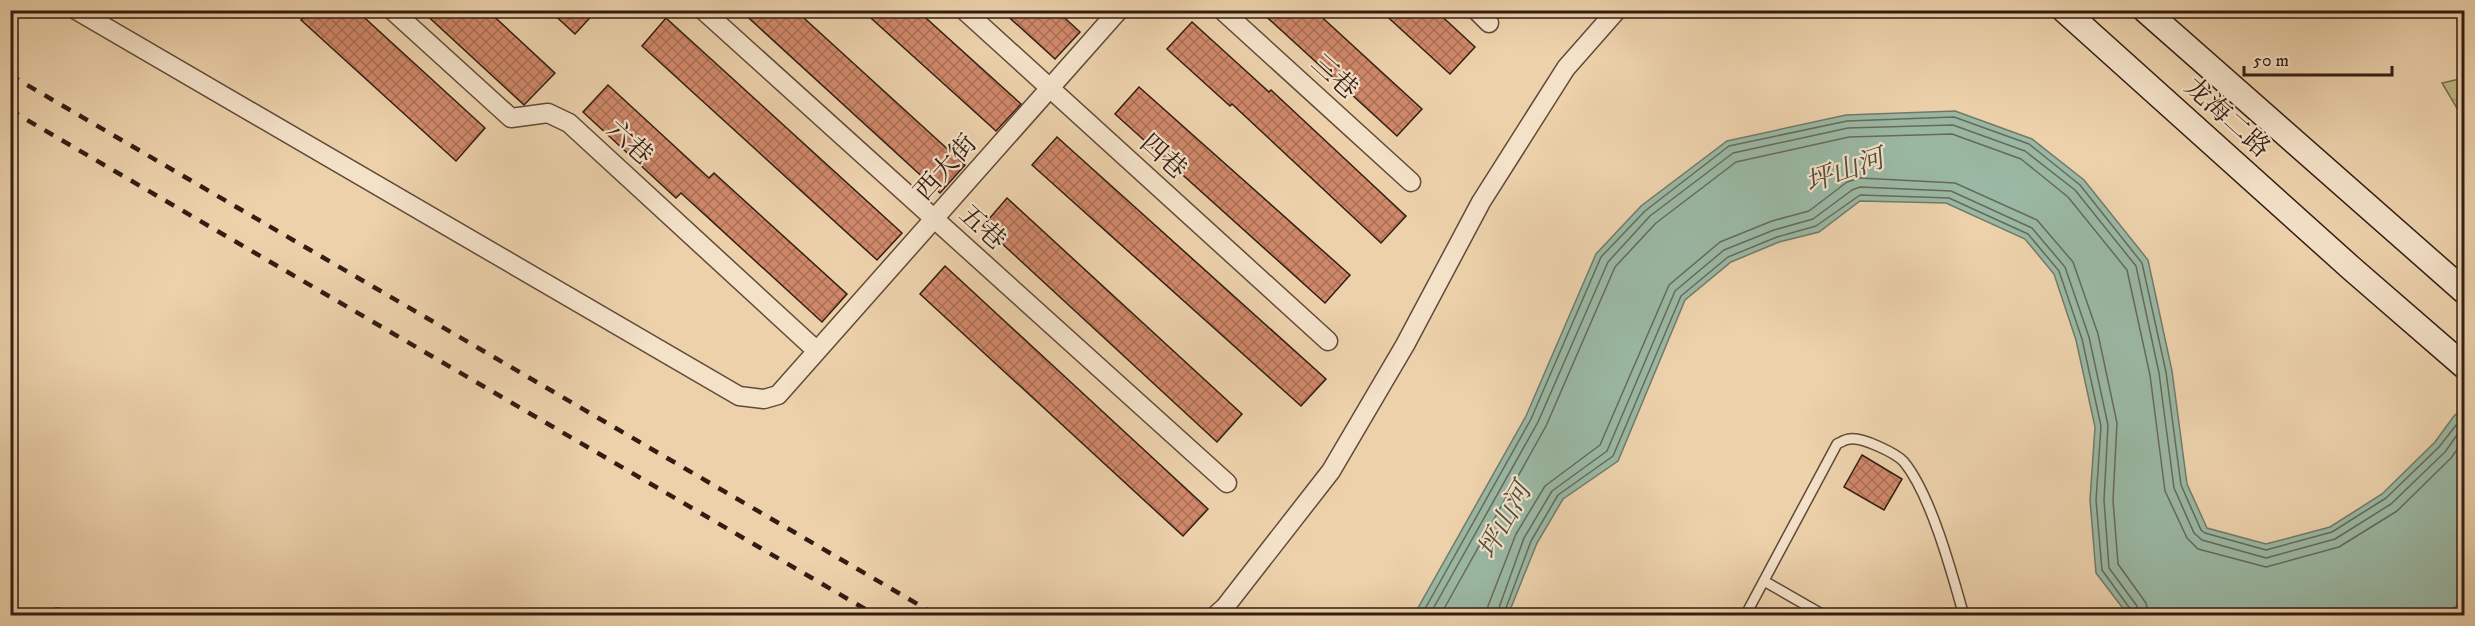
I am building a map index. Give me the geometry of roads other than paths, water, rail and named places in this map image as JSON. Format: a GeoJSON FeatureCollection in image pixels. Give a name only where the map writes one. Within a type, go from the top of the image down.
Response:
{"type":"FeatureCollection","features":[{"type":"Feature","properties":{"kind":"main road","name":"龙海二路"},"geometry":{"type":"LineString","coordinates":[[2064,10],[2351,268],[2464,366]]}},
{"type":"Feature","properties":{"kind":"main road","name":"龙海二路"},"geometry":{"type":"LineString","coordinates":[[2145,10],[2464,291]]}},
{"type":"Feature","properties":{"kind":"street","name":"西大街"},"geometry":{"type":"LineString","coordinates":[[76,10],[739,396],[764,399],[778,395],[1119,10]]}},
{"type":"Feature","properties":{"kind":"street","name":"六巷"},"geometry":{"type":"LineString","coordinates":[[392,10],[511,118],[548,113],[568,123],[814,355]]}},
{"type":"Feature","properties":{"kind":"street","name":"五巷"},"geometry":{"type":"LineString","coordinates":[[703,10],[1227,483]]}},
{"type":"Feature","properties":{"kind":"street","name":"四巷"},"geometry":{"type":"LineString","coordinates":[[964,10],[1328,341]]}},
{"type":"Feature","properties":{"kind":"street","name":"三巷"},"geometry":{"type":"LineString","coordinates":[[1222,10],[1411,182]]}},
{"type":"Feature","properties":{"kind":"street"},"geometry":{"type":"LineString","coordinates":[[1215,615],[1225,607],[1331,471],[1405,345],[1481,202],[1566,68],[1617,10]]}},
{"type":"Feature","properties":{"kind":"lane"},"geometry":{"type":"LineString","coordinates":[[1745,615],[1837,444],[1850,438],[1878,446],[1902,460],[1919,485],[1938,534],[1964,615]]}},
{"type":"Feature","properties":{"kind":"lane"},"geometry":{"type":"LineString","coordinates":[[1764,581],[1825,615]]}},
{"type":"Feature","properties":{"kind":"water","name":"坪山河"},"geometry":{"type":"Polygon","coordinates":[[[1955,111],[2032,139],[2084,180],[2148,260],[2172,371],[2187,484],[2207,528],[2266,544],[2330,527],[2382,494],[2435,442],[2454,416],[2464,407],[2464,599],[2445,616],[2128,615],[2096,573],[2090,500],[2095,427],[2076,340],[2054,274],[2025,239],[1946,203],[1860,201],[1819,232],[1779,242],[1731,262],[1685,300],[1618,461],[1563,499],[1537,543],[1508,615],[1414,615],[1526,416],[1596,254],[1641,206],[1727,141],[1846,115],[1955,111]]]}},
{"type":"Feature","properties":{"kind":"railway"},"geometry":{"type":"LineString","coordinates":[[10,75],[938,616]]}},
{"type":"Feature","properties":{"kind":"railway"},"geometry":{"type":"LineString","coordinates":[[10,110],[877,616]]}}]}
